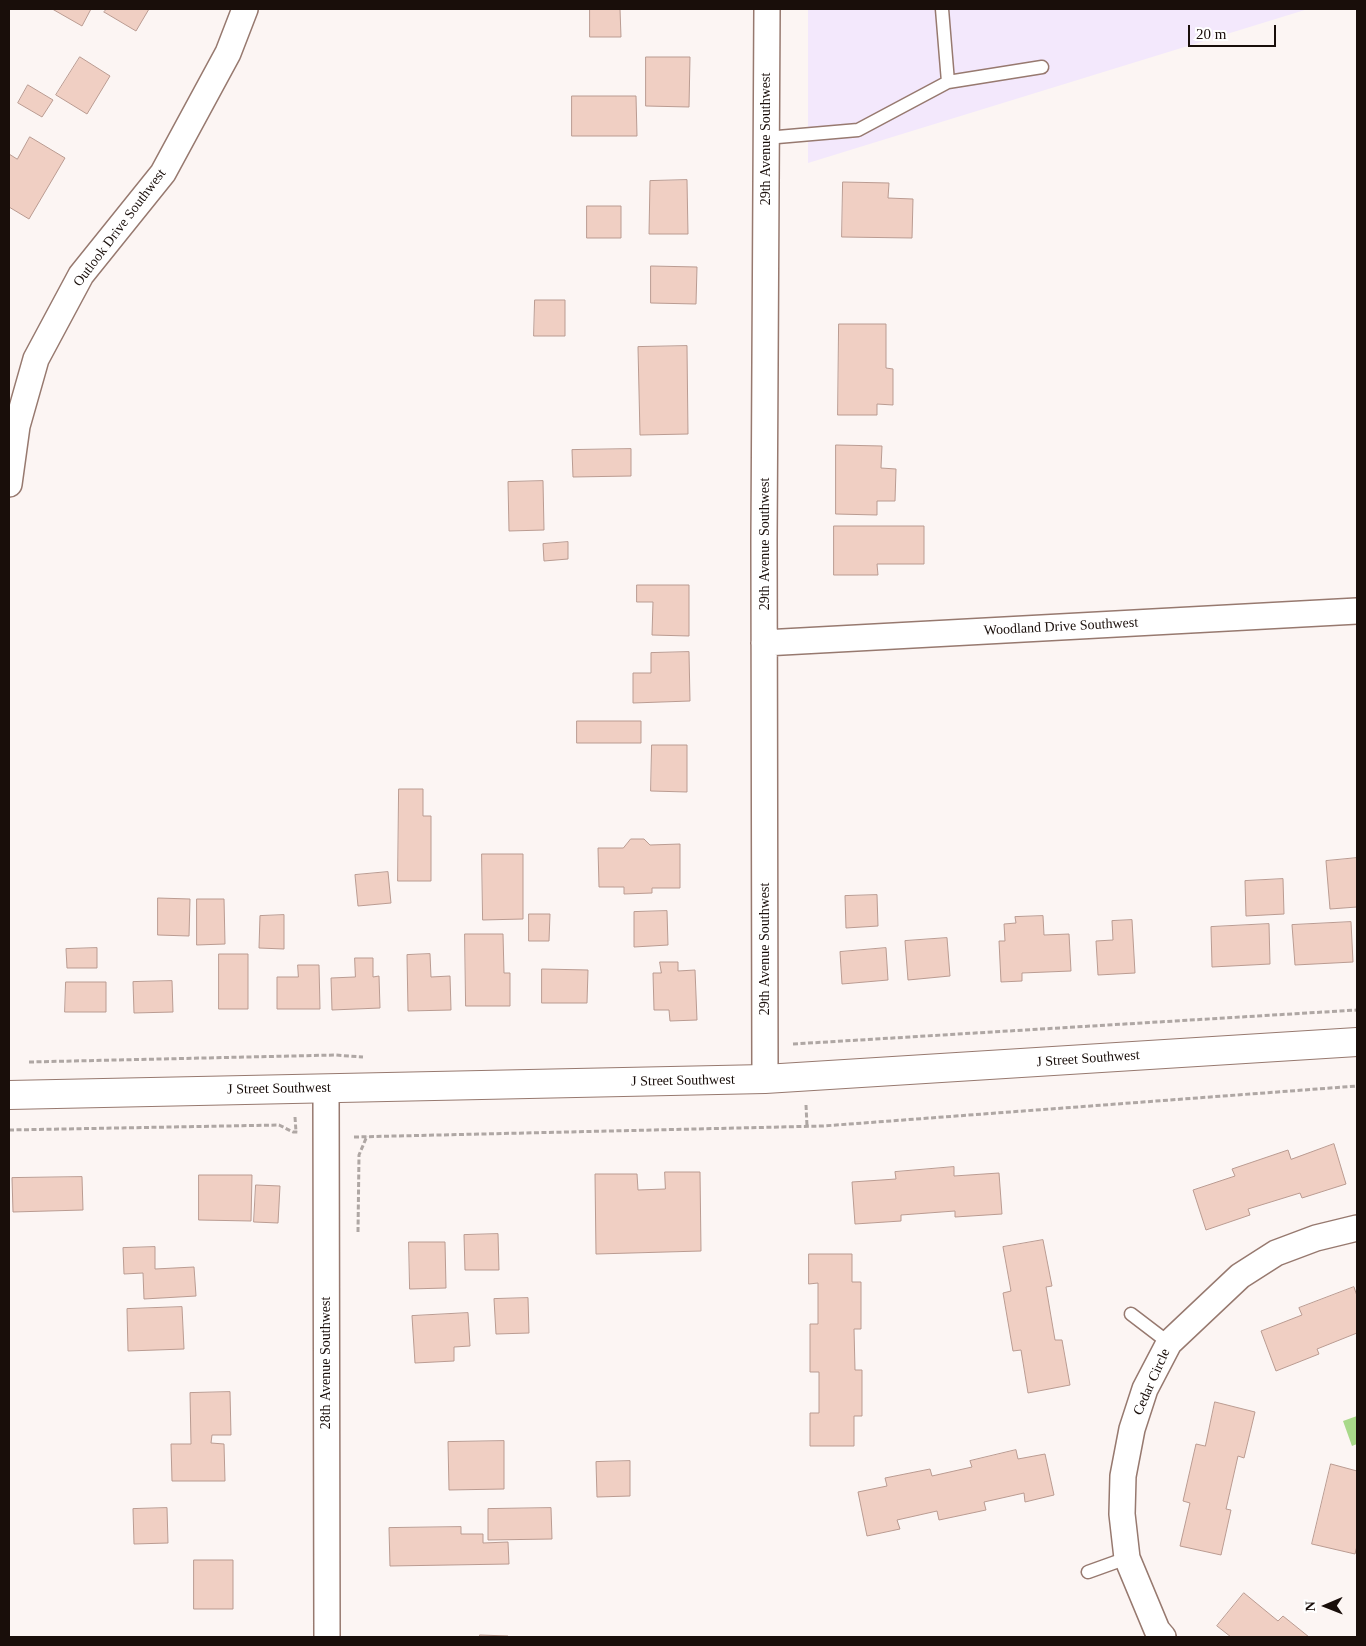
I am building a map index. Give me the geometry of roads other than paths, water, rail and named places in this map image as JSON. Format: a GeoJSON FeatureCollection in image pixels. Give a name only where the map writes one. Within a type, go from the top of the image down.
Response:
{"type":"FeatureCollection","features":[{"type":"Feature","properties":{"kind":"street","name":"Outlook Drive Southwest"},"geometry":{"type":"LineString","coordinates":[[9,484],[17,426],[36,359],[81,275],[162,173],[228,53],[245,9]]}},
{"type":"Feature","properties":{"kind":"street","name":"29th Avenue Southwest"},"geometry":{"type":"LineString","coordinates":[[765,1079],[764,643],[767,9]]}},
{"type":"Feature","properties":{"kind":"street","name":"Woodland Drive Southwest"},"geometry":{"type":"LineString","coordinates":[[764,643],[1357,610]]}},
{"type":"Feature","properties":{"kind":"street","name":"J Street Southwest"},"geometry":{"type":"LineString","coordinates":[[9,1095],[765,1079],[1357,1042]]}},
{"type":"Feature","properties":{"kind":"street","name":"28th Avenue Southwest"},"geometry":{"type":"LineString","coordinates":[[326,1088],[327,1637]]}},
{"type":"Feature","properties":{"kind":"street","name":"Cedar Circle"},"geometry":{"type":"LineString","coordinates":[[1163,1637],[1157,1630],[1128,1558],[1122,1514],[1123,1476],[1132,1429],[1145,1389],[1169,1343],[1240,1276],[1276,1253],[1316,1238],[1357,1228]]}},
{"type":"Feature","properties":{"kind":"lane"},"geometry":{"type":"LineString","coordinates":[[942,9],[948,82]]}},
{"type":"Feature","properties":{"kind":"lane"},"geometry":{"type":"LineString","coordinates":[[766,138],[858,130],[948,82],[1042,67]]}},
{"type":"Feature","properties":{"kind":"lane"},"geometry":{"type":"LineString","coordinates":[[1131,1314],[1169,1343]]}},
{"type":"Feature","properties":{"kind":"lane"},"geometry":{"type":"LineString","coordinates":[[1088,1572],[1128,1558]]}}]}
